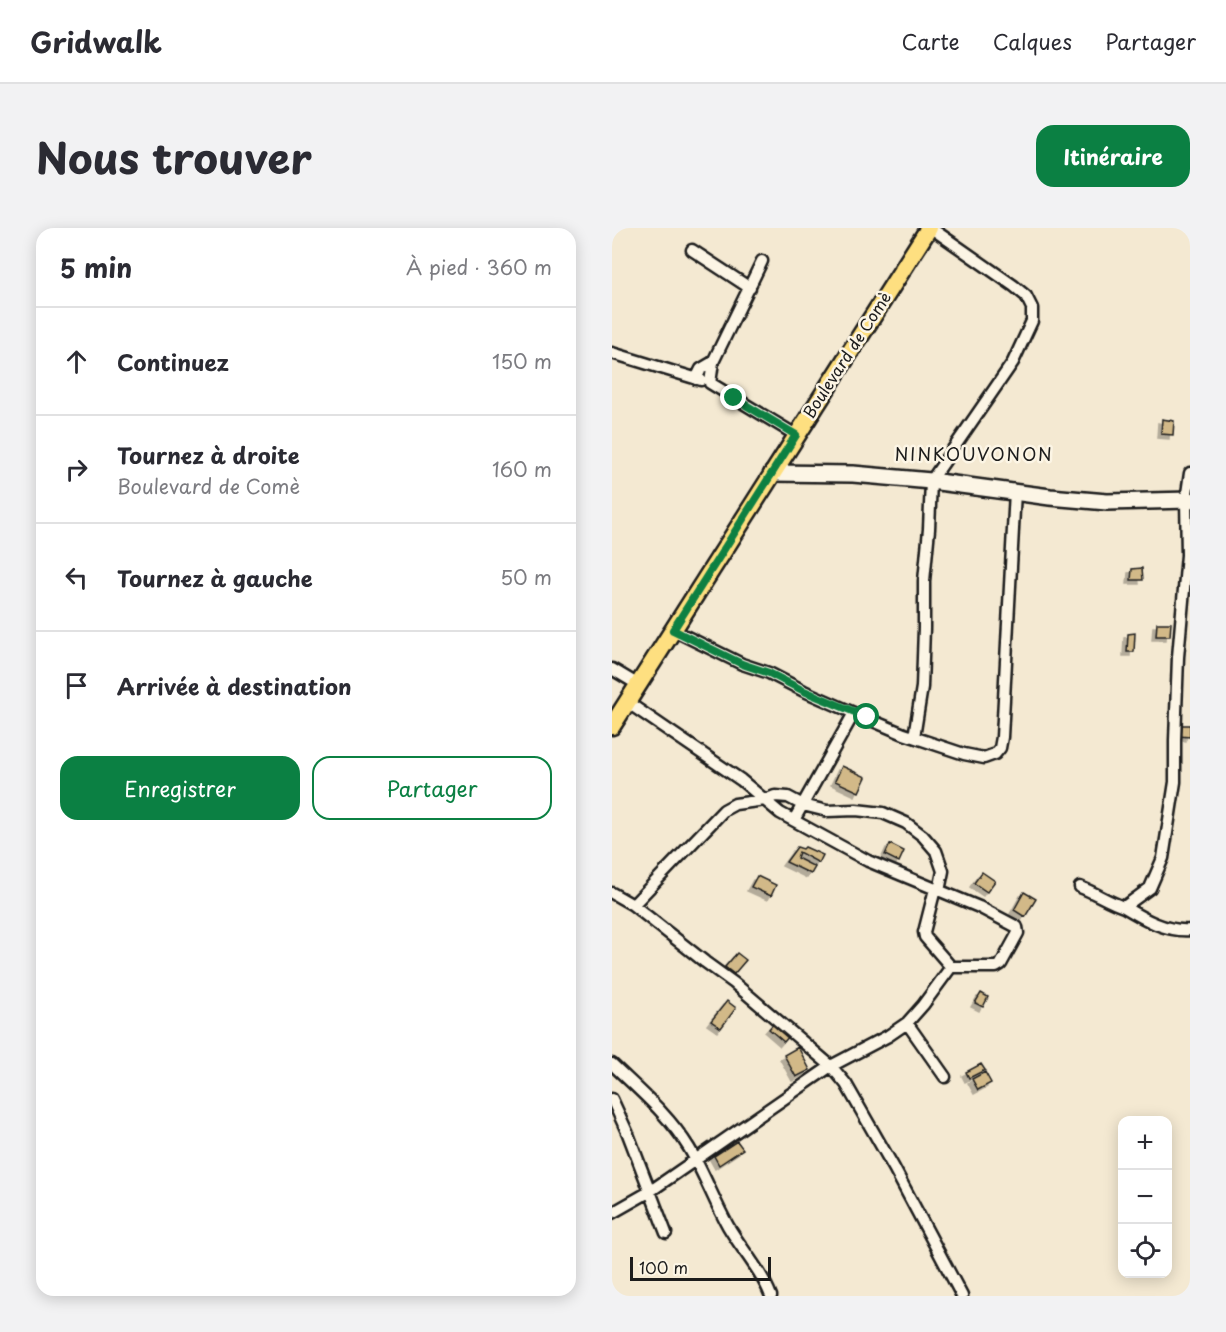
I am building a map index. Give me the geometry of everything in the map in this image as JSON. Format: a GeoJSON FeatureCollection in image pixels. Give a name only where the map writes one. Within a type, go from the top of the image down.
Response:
{"type":"FeatureCollection","features":[{"type":"Feature","properties":{"kind":"main road","name":"Boulevard de Comè"},"geometry":{"type":"LineString","coordinates":[[612,726],[930,228]]}},
{"type":"Feature","properties":{"kind":"street"},"geometry":{"type":"LineString","coordinates":[[914,737],[922,687],[924,581],[931,481],[1013,362],[1032,321],[1032,308],[1026,297],[1014,286],[930,228]]}},
{"type":"Feature","properties":{"kind":"street"},"geometry":{"type":"LineString","coordinates":[[692,250],[750,288]]}},
{"type":"Feature","properties":{"kind":"street"},"geometry":{"type":"LineString","coordinates":[[710,383],[713,362],[762,261]]}},
{"type":"Feature","properties":{"kind":"street"},"geometry":{"type":"LineString","coordinates":[[612,353],[710,383],[796,435]]}},
{"type":"Feature","properties":{"kind":"street"},"geometry":{"type":"LineString","coordinates":[[696,379],[701,369],[713,362]]}},
{"type":"Feature","properties":{"kind":"street"},"geometry":{"type":"LineString","coordinates":[[772,473],[853,474],[1107,502],[1188,500]]}},
{"type":"Feature","properties":{"kind":"street"},"geometry":{"type":"LineString","coordinates":[[1124,907],[1150,888],[1163,858],[1175,782],[1178,657],[1187,555],[1190,473]]}},
{"type":"Feature","properties":{"kind":"street"},"geometry":{"type":"LineString","coordinates":[[673,630],[742,664],[769,673],[804,691],[914,737],[964,754],[984,758],[995,754],[1002,737],[1015,491]]}},
{"type":"Feature","properties":{"kind":"street"},"geometry":{"type":"LineString","coordinates":[[612,669],[638,684]]}},
{"type":"Feature","properties":{"kind":"street"},"geometry":{"type":"LineString","coordinates":[[627,702],[741,780],[765,800],[780,813],[868,861],[937,890],[980,907],[1017,927],[1018,930],[1001,964],[996,967],[951,967],[925,937],[924,932],[937,890],[943,871],[936,851],[923,836],[906,823],[884,813],[856,810],[827,811],[803,805],[788,797],[775,796],[765,800],[735,804],[724,810],[633,905]]}},
{"type":"Feature","properties":{"kind":"street"},"geometry":{"type":"LineString","coordinates":[[794,820],[854,712]]}},
{"type":"Feature","properties":{"kind":"street"},"geometry":{"type":"LineString","coordinates":[[1080,887],[1095,892],[1105,901],[1124,907],[1157,925],[1175,930],[1190,930]]}},
{"type":"Feature","properties":{"kind":"street"},"geometry":{"type":"LineString","coordinates":[[612,893],[633,905],[734,983],[831,1066],[846,1084],[894,1168],[962,1296]]}},
{"type":"Feature","properties":{"kind":"street"},"geometry":{"type":"LineString","coordinates":[[612,1213],[649,1192],[831,1066],[908,1023],[951,967]]}},
{"type":"Feature","properties":{"kind":"street"},"geometry":{"type":"LineString","coordinates":[[908,1023],[945,1077]]}},
{"type":"Feature","properties":{"kind":"street"},"geometry":{"type":"LineString","coordinates":[[612,1064],[666,1116],[695,1160],[721,1214],[764,1278],[771,1296]]}},
{"type":"Feature","properties":{"kind":"street"},"geometry":{"type":"LineString","coordinates":[[612,1099],[666,1233]]}},
{"type":"Feature","properties":{"kind":"building"},"geometry":{"type":"Polygon","coordinates":[[[1162,419],[1174,421],[1173,435],[1161,434],[1162,419]]]}},
{"type":"Feature","properties":{"kind":"building"},"geometry":{"type":"Polygon","coordinates":[[[1142,568],[1143,580],[1131,580],[1132,569],[1142,568]]]}},
{"type":"Feature","properties":{"kind":"building"},"geometry":{"type":"Polygon","coordinates":[[[1157,623],[1171,623],[1170,636],[1156,636],[1157,623]]]}},
{"type":"Feature","properties":{"kind":"building"},"geometry":{"type":"Polygon","coordinates":[[[1135,633],[1134,652],[1127,652],[1128,634],[1135,633]]]}},
{"type":"Feature","properties":{"kind":"building"},"geometry":{"type":"Polygon","coordinates":[[[1179,725],[1190,725],[1190,737],[1178,736],[1179,725]]]}},
{"type":"Feature","properties":{"kind":"building"},"geometry":{"type":"Polygon","coordinates":[[[842,766],[866,777],[859,792],[835,781],[842,766]]]}},
{"type":"Feature","properties":{"kind":"building"},"geometry":{"type":"Polygon","coordinates":[[[890,844],[904,851],[899,862],[885,855],[890,844]]]}},
{"type":"Feature","properties":{"kind":"building"},"geometry":{"type":"Polygon","coordinates":[[[797,847],[803,849],[805,847],[823,855],[819,863],[799,852],[797,858],[815,867],[811,874],[786,862],[797,847]]]}},
{"type":"Feature","properties":{"kind":"building"},"geometry":{"type":"Polygon","coordinates":[[[982,872],[995,881],[987,892],[974,883],[982,872]]]}},
{"type":"Feature","properties":{"kind":"building"},"geometry":{"type":"Polygon","coordinates":[[[757,876],[776,885],[771,896],[751,887],[757,876]]]}},
{"type":"Feature","properties":{"kind":"building"},"geometry":{"type":"Polygon","coordinates":[[[1024,892],[1036,899],[1025,917],[1014,910],[1024,892]]]}},
{"type":"Feature","properties":{"kind":"building"},"geometry":{"type":"Polygon","coordinates":[[[737,953],[746,960],[734,974],[725,967],[737,953]]]}},
{"type":"Feature","properties":{"kind":"building"},"geometry":{"type":"Polygon","coordinates":[[[981,993],[988,997],[983,1007],[975,1003],[981,993]]]}},
{"type":"Feature","properties":{"kind":"building"},"geometry":{"type":"Polygon","coordinates":[[[727,1001],[736,1008],[721,1028],[711,1021],[727,1001]]]}},
{"type":"Feature","properties":{"kind":"building"},"geometry":{"type":"Polygon","coordinates":[[[775,1022],[790,1035],[784,1042],[769,1029],[775,1022]]]}},
{"type":"Feature","properties":{"kind":"building"},"geometry":{"type":"Polygon","coordinates":[[[798,1047],[810,1070],[796,1077],[784,1055],[798,1047]]]}},
{"type":"Feature","properties":{"kind":"building"},"geometry":{"type":"Polygon","coordinates":[[[981,1064],[985,1070],[969,1078],[966,1072],[981,1064]]]}},
{"type":"Feature","properties":{"kind":"building"},"geometry":{"type":"Polygon","coordinates":[[[985,1072],[991,1083],[978,1090],[972,1079],[985,1072]]]}},
{"type":"Feature","properties":{"kind":"building"},"geometry":{"type":"Polygon","coordinates":[[[737,1141],[743,1149],[719,1165],[714,1156],[737,1141]]]}},
{"type":"Feature","properties":{"kind":"district","name":"NINKOUVONON"},"geometry":{"type":"Point","coordinates":[974,455]}},
{"type":"Feature","properties":{"kind":"route"},"geometry":{"type":"LineString","coordinates":[[734,398],[796,435],[673,630],[742,664],[769,673],[804,691],[867,717]]}}]}
